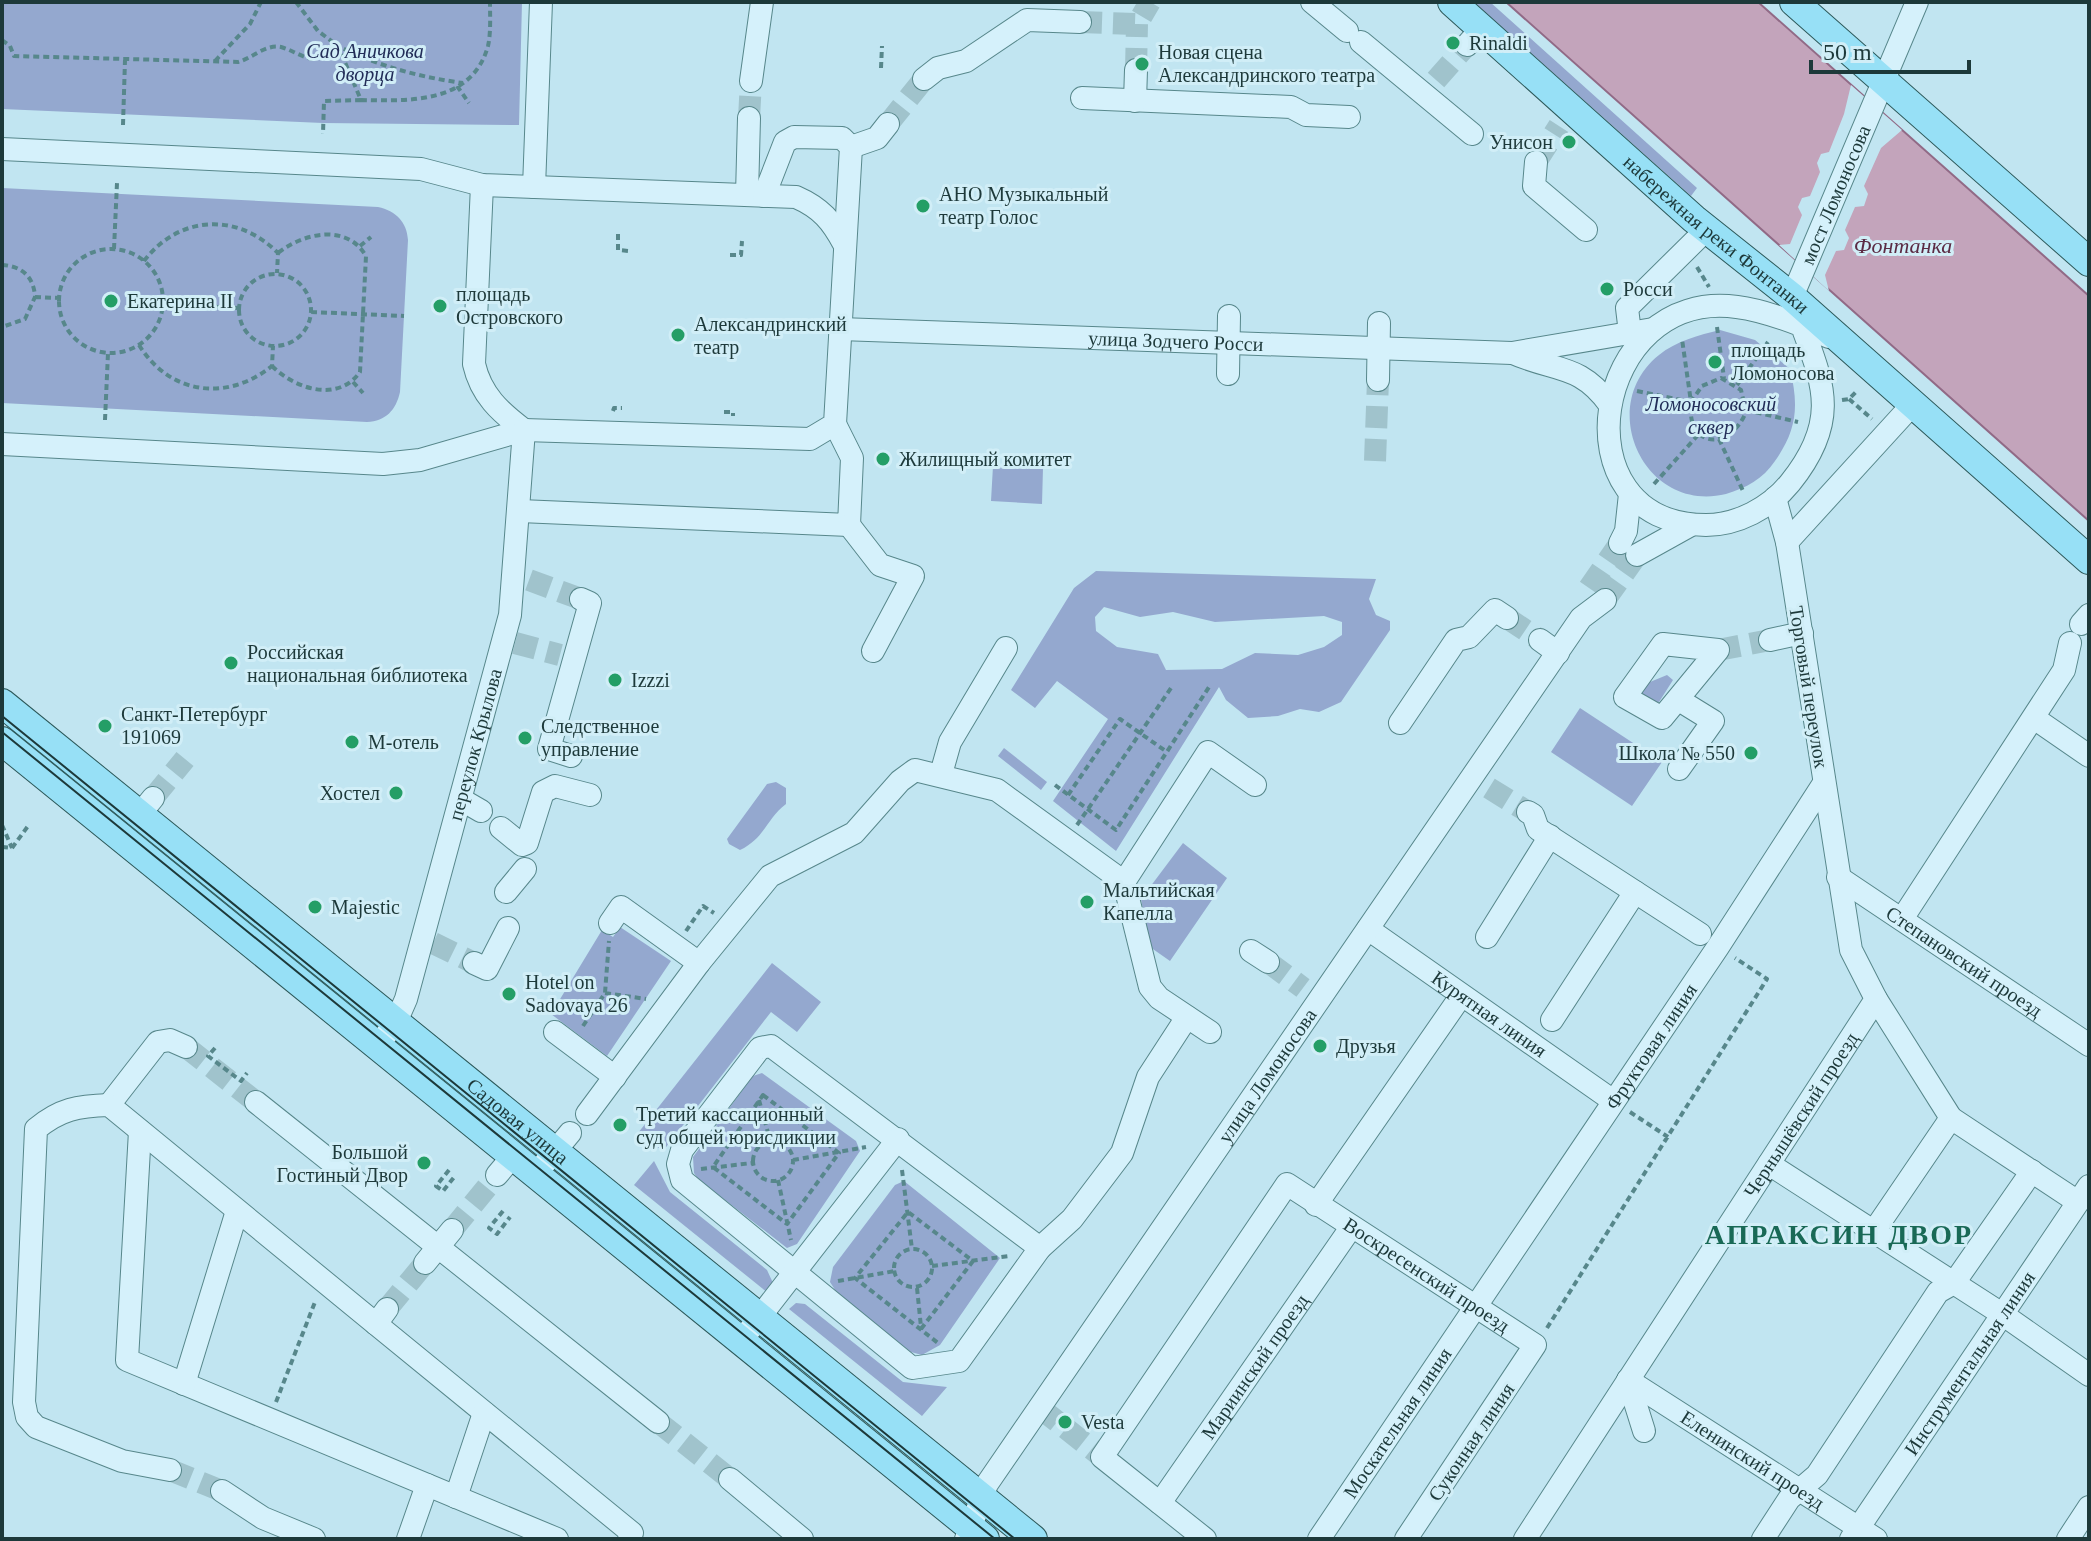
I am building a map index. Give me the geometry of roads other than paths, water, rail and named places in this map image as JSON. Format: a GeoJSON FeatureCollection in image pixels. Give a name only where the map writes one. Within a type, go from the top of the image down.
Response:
{"type":"FeatureCollection","features":[{"type":"Feature","properties":{"kind":"main road","name":"набережная реки Фонтанки"},"geometry":{"type":"LineString","coordinates":[[1452,2],[1474,37],[1565,118],[1792,297],[2089,560]]}},
{"type":"Feature","properties":{"kind":"main road"},"geometry":{"type":"LineString","coordinates":[[1794,2],[1879,94],[2089,262]]}},
{"type":"Feature","properties":{"kind":"main road","name":"Садовая улица"},"geometry":{"type":"LineString","coordinates":[[2,703],[146,806],[396,1022],[562,1142],[760,1318],[1033,1539]]}},
{"type":"Feature","properties":{"kind":"main road","name":"Садовая улица"},"geometry":{"type":"LineString","coordinates":[[2,741],[378,1045],[505,1165],[536,1174],[974,1535]]}},
{"type":"Feature","properties":{"kind":"street"},"geometry":{"type":"LineString","coordinates":[[534,187],[541,2]]}},
{"type":"Feature","properties":{"kind":"street"},"geometry":{"type":"LineString","coordinates":[[751,81],[762,2]]}},
{"type":"Feature","properties":{"kind":"street"},"geometry":{"type":"LineString","coordinates":[[1312,2],[1354,36],[1430,87],[1472,134]]}},
{"type":"Feature","properties":{"kind":"street"},"geometry":{"type":"LineString","coordinates":[[1879,94],[1917,2]]}},
{"type":"Feature","properties":{"kind":"street"},"geometry":{"type":"LineString","coordinates":[[924,79],[938,68],[966,61],[1027,20],[1080,22]]}},
{"type":"Feature","properties":{"kind":"street"},"geometry":{"type":"LineString","coordinates":[[1135,101],[1136,70]]}},
{"type":"Feature","properties":{"kind":"street","name":"мост Ломоносова"},"geometry":{"type":"LineString","coordinates":[[1792,297],[1879,94]]}},
{"type":"Feature","properties":{"kind":"street"},"geometry":{"type":"LineString","coordinates":[[1082,98],[1291,107],[1306,115],[1349,117]]}},
{"type":"Feature","properties":{"kind":"street"},"geometry":{"type":"LineString","coordinates":[[749,118],[755,195]]}},
{"type":"Feature","properties":{"kind":"street"},"geometry":{"type":"LineString","coordinates":[[851,147],[877,138],[888,124]]}},
{"type":"Feature","properties":{"kind":"street"},"geometry":{"type":"LineString","coordinates":[[755,195],[785,142],[794,137],[842,138],[851,147],[835,424],[852,458],[849,525],[880,565],[913,576],[873,651]]}},
{"type":"Feature","properties":{"kind":"street"},"geometry":{"type":"LineString","coordinates":[[2,149],[421,169],[482,185],[796,197],[814,205],[832,221],[844,244]]}},
{"type":"Feature","properties":{"kind":"street"},"geometry":{"type":"LineString","coordinates":[[1536,162],[1534,186],[1586,230]]}},
{"type":"Feature","properties":{"kind":"street"},"geometry":{"type":"LineString","coordinates":[[482,185],[474,364],[478,382],[489,400],[524,430]]}},
{"type":"Feature","properties":{"kind":"street"},"geometry":{"type":"LineString","coordinates":[[1630,333],[1627,308],[1707,229]]}},
{"type":"Feature","properties":{"kind":"street"},"geometry":{"type":"LineString","coordinates":[[1630,494],[1626,531],[1628,549],[1691,525],[1738,520],[1775,498],[1789,484],[1806,458],[1820,422],[1823,381],[1792,297]]}},
{"type":"Feature","properties":{"kind":"street"},"geometry":{"type":"LineString","coordinates":[[1691,525],[1655,515],[1630,494],[1618,475],[1611,450],[1610,405],[1623,365],[1653,329],[1688,312],[1724,306],[1800,324],[1848,346]]}},
{"type":"Feature","properties":{"kind":"street"},"geometry":{"type":"LineString","coordinates":[[1228,374],[1229,316]]}},
{"type":"Feature","properties":{"kind":"street"},"geometry":{"type":"LineString","coordinates":[[1378,380],[1379,323]]}},
{"type":"Feature","properties":{"kind":"street","name":"улица Зодчего Росси"},"geometry":{"type":"LineString","coordinates":[[840,329],[1512,353],[1653,329]]}},
{"type":"Feature","properties":{"kind":"street","name":"улица Зодчего Росси"},"geometry":{"type":"LineString","coordinates":[[1512,353],[1580,374],[1596,385],[1610,405]]}},
{"type":"Feature","properties":{"kind":"street"},"geometry":{"type":"LineString","coordinates":[[1787,542],[1912,405]]}},
{"type":"Feature","properties":{"kind":"street"},"geometry":{"type":"LineString","coordinates":[[2,444],[383,464],[420,460],[524,430],[794,441],[825,434],[835,424]]}},
{"type":"Feature","properties":{"kind":"street","name":"переулок Крылова"},"geometry":{"type":"LineString","coordinates":[[378,1045],[396,1022],[428,941],[471,806],[510,641],[502,614],[522,579],[520,511],[524,430]]}},
{"type":"Feature","properties":{"kind":"street"},"geometry":{"type":"LineString","coordinates":[[1775,498],[1825,501]]}},
{"type":"Feature","properties":{"kind":"street","name":"Торговый переулок"},"geometry":{"type":"LineString","coordinates":[[1775,498],[1787,542],[1838,877]]}},
{"type":"Feature","properties":{"kind":"street"},"geometry":{"type":"LineString","coordinates":[[520,511],[849,525]]}},
{"type":"Feature","properties":{"kind":"street","name":"улица Ломоносова"},"geometry":{"type":"LineString","coordinates":[[974,1535],[982,1498],[992,1477],[1311,994],[1368,929],[1480,783],[1549,646],[1581,618],[1597,594]]}},
{"type":"Feature","properties":{"kind":"street"},"geometry":{"type":"LineString","coordinates":[[571,756],[549,749],[567,657],[590,603],[581,599]]}},
{"type":"Feature","properties":{"kind":"street"},"geometry":{"type":"LineString","coordinates":[[1400,723],[1456,640],[1469,637],[1495,610],[1507,618]]}},
{"type":"Feature","properties":{"kind":"street"},"geometry":{"type":"LineString","coordinates":[[1902,919],[2064,670],[2080,627]]}},
{"type":"Feature","properties":{"kind":"street"},"geometry":{"type":"LineString","coordinates":[[1770,640],[1802,633]]}},
{"type":"Feature","properties":{"kind":"street"},"geometry":{"type":"LineString","coordinates":[[941,774],[950,742],[1006,648]]}},
{"type":"Feature","properties":{"kind":"street"},"geometry":{"type":"LineString","coordinates":[[1679,700],[1713,721],[1679,769]]}},
{"type":"Feature","properties":{"kind":"street"},"geometry":{"type":"LineString","coordinates":[[2034,718],[2089,756]]}},
{"type":"Feature","properties":{"kind":"street"},"geometry":{"type":"LineString","coordinates":[[1124,882],[1208,752],[1255,785]]}},
{"type":"Feature","properties":{"kind":"street"},"geometry":{"type":"LineString","coordinates":[[587,1114],[699,963],[770,876],[854,833],[907,773],[923,770],[997,790],[1124,882],[1150,987],[1159,998],[1210,1032]]}},
{"type":"Feature","properties":{"kind":"street","name":"Фруктовая линия"},"geometry":{"type":"LineString","coordinates":[[1474,1305],[1612,1100],[1709,941],[1824,783]]}},
{"type":"Feature","properties":{"kind":"street"},"geometry":{"type":"LineString","coordinates":[[506,892],[527,854],[543,792],[555,786],[590,795]]}},
{"type":"Feature","properties":{"kind":"street"},"geometry":{"type":"LineString","coordinates":[[1528,812],[1533,815],[1538,829],[1709,941]]}},
{"type":"Feature","properties":{"kind":"street"},"geometry":{"type":"LineString","coordinates":[[501,828],[522,845],[527,854]]}},
{"type":"Feature","properties":{"kind":"street"},"geometry":{"type":"LineString","coordinates":[[1487,937],[1550,836]]}},
{"type":"Feature","properties":{"kind":"street"},"geometry":{"type":"LineString","coordinates":[[1838,877],[1851,950],[1876,999],[1951,1118],[2032,1171],[2084,1194]]}},
{"type":"Feature","properties":{"kind":"street","name":"Степановский проезд"},"geometry":{"type":"LineString","coordinates":[[1838,877],[2089,1045]]}},
{"type":"Feature","properties":{"kind":"street"},"geometry":{"type":"LineString","coordinates":[[1552,1020],[1635,892]]}},
{"type":"Feature","properties":{"kind":"street"},"geometry":{"type":"LineString","coordinates":[[610,923],[621,907],[699,963]]}},
{"type":"Feature","properties":{"kind":"street"},"geometry":{"type":"LineString","coordinates":[[474,963],[487,969],[508,928]]}},
{"type":"Feature","properties":{"kind":"street","name":"Курятная линия"},"geometry":{"type":"LineString","coordinates":[[1368,929],[1612,1100]]}},
{"type":"Feature","properties":{"kind":"street"},"geometry":{"type":"LineString","coordinates":[[1316,1205],[1461,996]]}},
{"type":"Feature","properties":{"kind":"street","name":"Чернышёвский проезд"},"geometry":{"type":"LineString","coordinates":[[1525,1539],[1876,999]]}},
{"type":"Feature","properties":{"kind":"street"},"geometry":{"type":"LineString","coordinates":[[1040,1248],[776,1049],[765,1046],[756,1052],[682,1150],[679,1171],[686,1185],[912,1368],[959,1361],[1040,1248],[1072,1219],[1122,1153],[1148,1077],[1187,1017]]}},
{"type":"Feature","properties":{"kind":"street"},"geometry":{"type":"LineString","coordinates":[[563,1038],[615,1077]]}},
{"type":"Feature","properties":{"kind":"street"},"geometry":{"type":"LineString","coordinates":[[109,1105],[158,1042],[163,1039],[186,1047]]}},
{"type":"Feature","properties":{"kind":"street"},"geometry":{"type":"LineString","coordinates":[[256,1102],[658,1422]]}},
{"type":"Feature","properties":{"kind":"street"},"geometry":{"type":"LineString","coordinates":[[170,1470],[122,1461],[36,1427],[27,1417],[24,1402],[36,1129],[55,1113],[77,1106],[109,1105],[323,1281],[381,1317],[484,1413],[632,1533],[629,1539]]}},
{"type":"Feature","properties":{"kind":"street"},"geometry":{"type":"LineString","coordinates":[[1874,1231],[1951,1118]]}},
{"type":"Feature","properties":{"kind":"street"},"geometry":{"type":"LineString","coordinates":[[140,1131],[127,1360],[557,1539]]}},
{"type":"Feature","properties":{"kind":"street"},"geometry":{"type":"LineString","coordinates":[[741,1341],[898,1139]]}},
{"type":"Feature","properties":{"kind":"street"},"geometry":{"type":"LineString","coordinates":[[536,1174],[562,1142]]}},
{"type":"Feature","properties":{"kind":"street"},"geometry":{"type":"LineString","coordinates":[[1769,1164],[2002,1314],[2089,1375]]}},
{"type":"Feature","properties":{"kind":"street"},"geometry":{"type":"LineString","coordinates":[[1763,1539],[1789,1499],[1817,1475],[1938,1292],[1954,1283],[2032,1171]]}},
{"type":"Feature","properties":{"kind":"street","name":"Воскресенский проезд"},"geometry":{"type":"LineString","coordinates":[[1160,1503],[1102,1457],[1287,1184],[1350,1229],[1535,1345]]}},
{"type":"Feature","properties":{"kind":"street","name":"Инструментальная линия"},"geometry":{"type":"LineString","coordinates":[[1862,1535],[2002,1314],[2084,1194]]}},
{"type":"Feature","properties":{"kind":"street"},"geometry":{"type":"LineString","coordinates":[[184,1384],[237,1211]]}},
{"type":"Feature","properties":{"kind":"street","name":"Мариинский проезд"},"geometry":{"type":"LineString","coordinates":[[1160,1503],[1350,1229]]}},
{"type":"Feature","properties":{"kind":"street","name":"Москательная линия"},"geometry":{"type":"LineString","coordinates":[[1319,1539],[1474,1305]]}},
{"type":"Feature","properties":{"kind":"street","name":"Суконная линия"},"geometry":{"type":"LineString","coordinates":[[1406,1539],[1535,1345]]}},
{"type":"Feature","properties":{"kind":"street"},"geometry":{"type":"LineString","coordinates":[[1628,1380],[1644,1431]]}},
{"type":"Feature","properties":{"kind":"street","name":"Еленинский проезд"},"geometry":{"type":"LineString","coordinates":[[1628,1380],[1801,1491],[1862,1535]]}},
{"type":"Feature","properties":{"kind":"street"},"geometry":{"type":"LineString","coordinates":[[456,1497],[484,1413]]}},
{"type":"Feature","properties":{"kind":"street"},"geometry":{"type":"LineString","coordinates":[[730,1479],[802,1539]]}},
{"type":"Feature","properties":{"kind":"street"},"geometry":{"type":"LineString","coordinates":[[408,1539],[427,1485]]}},
{"type":"Feature","properties":{"kind":"street"},"geometry":{"type":"LineString","coordinates":[[222,1491],[263,1518],[314,1539]]}},
{"type":"Feature","properties":{"kind":"street"},"geometry":{"type":"LineString","coordinates":[[1160,1503],[1205,1539]]}},
{"type":"Feature","properties":{"kind":"street"},"geometry":{"type":"LineString","coordinates":[[2068,1539],[2089,1507]]}},
{"type":"Feature","properties":{"kind":"water","name":"Фонтанка"},"geometry":{"type":"Polygon","coordinates":[[[1506,2],[1758,2],[2089,296],[2089,521],[1506,2]]]}},
{"type":"Feature","properties":{"kind":"tunnel"},"geometry":{"type":"LineString","coordinates":[[1080,22],[1137,24],[1150,2]]}},
{"type":"Feature","properties":{"kind":"tunnel"},"geometry":{"type":"LineString","coordinates":[[1136,70],[1137,24]]}},
{"type":"Feature","properties":{"kind":"tunnel"},"geometry":{"type":"LineString","coordinates":[[1436,80],[1467,45]]}},
{"type":"Feature","properties":{"kind":"tunnel"},"geometry":{"type":"LineString","coordinates":[[888,124],[924,79]]}},
{"type":"Feature","properties":{"kind":"tunnel"},"geometry":{"type":"LineString","coordinates":[[749,118],[751,81]]}},
{"type":"Feature","properties":{"kind":"tunnel"},"geometry":{"type":"LineString","coordinates":[[1536,162],[1559,126]]}},
{"type":"Feature","properties":{"kind":"tunnel"},"geometry":{"type":"LineString","coordinates":[[1375,461],[1378,380]]}},
{"type":"Feature","properties":{"kind":"tunnel"},"geometry":{"type":"LineString","coordinates":[[1589,588],[1620,543]]}},
{"type":"Feature","properties":{"kind":"tunnel"},"geometry":{"type":"LineString","coordinates":[[1605,600],[1637,555]]}},
{"type":"Feature","properties":{"kind":"tunnel"},"geometry":{"type":"LineString","coordinates":[[529,580],[581,599]]}},
{"type":"Feature","properties":{"kind":"tunnel"},"geometry":{"type":"LineString","coordinates":[[1507,618],[1540,640]]}},
{"type":"Feature","properties":{"kind":"tunnel"},"geometry":{"type":"LineString","coordinates":[[1718,650],[1770,640]]}},
{"type":"Feature","properties":{"kind":"tunnel"},"geometry":{"type":"LineString","coordinates":[[515,643],[560,655]]}},
{"type":"Feature","properties":{"kind":"tunnel"},"geometry":{"type":"LineString","coordinates":[[153,798],[185,759]]}},
{"type":"Feature","properties":{"kind":"tunnel"},"geometry":{"type":"LineString","coordinates":[[1489,788],[1528,812]]}},
{"type":"Feature","properties":{"kind":"tunnel"},"geometry":{"type":"LineString","coordinates":[[433,943],[474,963]]}},
{"type":"Feature","properties":{"kind":"tunnel"},"geometry":{"type":"LineString","coordinates":[[1268,962],[1303,988]]}},
{"type":"Feature","properties":{"kind":"tunnel"},"geometry":{"type":"LineString","coordinates":[[186,1047],[256,1102]]}},
{"type":"Feature","properties":{"kind":"tunnel"},"geometry":{"type":"LineString","coordinates":[[452,1230],[497,1175]]}},
{"type":"Feature","properties":{"kind":"tunnel"},"geometry":{"type":"LineString","coordinates":[[387,1309],[425,1263]]}},
{"type":"Feature","properties":{"kind":"tunnel"},"geometry":{"type":"LineString","coordinates":[[1040,1408],[1102,1457]]}},
{"type":"Feature","properties":{"kind":"tunnel"},"geometry":{"type":"LineString","coordinates":[[658,1422],[730,1479]]}},
{"type":"Feature","properties":{"kind":"tunnel"},"geometry":{"type":"LineString","coordinates":[[170,1470],[222,1491]]}},
{"type":"Feature","properties":{"kind":"tram line"},"geometry":{"type":"LineString","coordinates":[[2,716],[1015,1539]]}},
{"type":"Feature","properties":{"kind":"tram line"},"geometry":{"type":"LineString","coordinates":[[2,732],[995,1539]]}},
{"type":"Feature","properties":{"kind":"place","name":"Rinaldi"},"geometry":{"type":"Point","coordinates":[1453,43]}},
{"type":"Feature","properties":{"kind":"place","name":"Новая сцена Александринского театра"},"geometry":{"type":"Point","coordinates":[1142,64]}},
{"type":"Feature","properties":{"kind":"place","name":"Унисон"},"geometry":{"type":"Point","coordinates":[1569,142]}},
{"type":"Feature","properties":{"kind":"place","name":"АНО Музыкальный театр Голос"},"geometry":{"type":"Point","coordinates":[923,206]}},
{"type":"Feature","properties":{"kind":"place","name":"Росси"},"geometry":{"type":"Point","coordinates":[1607,289]}},
{"type":"Feature","properties":{"kind":"place","name":"Екатерина II"},"geometry":{"type":"Point","coordinates":[111,301]}},
{"type":"Feature","properties":{"kind":"place","name":"площадь Островского"},"geometry":{"type":"Point","coordinates":[440,306]}},
{"type":"Feature","properties":{"kind":"place","name":"Александринский театр"},"geometry":{"type":"Point","coordinates":[678,335]}},
{"type":"Feature","properties":{"kind":"place","name":"площадь Ломоносова"},"geometry":{"type":"Point","coordinates":[1715,362]}},
{"type":"Feature","properties":{"kind":"place","name":"Жилищный комитет"},"geometry":{"type":"Point","coordinates":[883,459]}},
{"type":"Feature","properties":{"kind":"place","name":"Российская национальная библиотека"},"geometry":{"type":"Point","coordinates":[231,663]}},
{"type":"Feature","properties":{"kind":"place","name":"Izzzi"},"geometry":{"type":"Point","coordinates":[615,680]}},
{"type":"Feature","properties":{"kind":"place","name":"Санкт-Петербург 191069"},"geometry":{"type":"Point","coordinates":[105,726]}},
{"type":"Feature","properties":{"kind":"place","name":"Следственное управление"},"geometry":{"type":"Point","coordinates":[525,738]}},
{"type":"Feature","properties":{"kind":"place","name":"М-отель"},"geometry":{"type":"Point","coordinates":[352,742]}},
{"type":"Feature","properties":{"kind":"place","name":"Школа № 550"},"geometry":{"type":"Point","coordinates":[1751,753]}},
{"type":"Feature","properties":{"kind":"place","name":"Хостел"},"geometry":{"type":"Point","coordinates":[396,793]}},
{"type":"Feature","properties":{"kind":"place","name":"Мальтийская Капелла"},"geometry":{"type":"Point","coordinates":[1087,902]}},
{"type":"Feature","properties":{"kind":"place","name":"Majestic"},"geometry":{"type":"Point","coordinates":[315,907]}},
{"type":"Feature","properties":{"kind":"place","name":"Hotel on Sadovaya 26"},"geometry":{"type":"Point","coordinates":[509,994]}},
{"type":"Feature","properties":{"kind":"place","name":"Друзья"},"geometry":{"type":"Point","coordinates":[1320,1046]}},
{"type":"Feature","properties":{"kind":"place","name":"Третий кассационный суд общей юрисдикции"},"geometry":{"type":"Point","coordinates":[620,1125]}},
{"type":"Feature","properties":{"kind":"place","name":"Большой Гостиный Двор"},"geometry":{"type":"Point","coordinates":[424,1163]}},
{"type":"Feature","properties":{"kind":"place","name":"Vesta"},"geometry":{"type":"Point","coordinates":[1065,1422]}},
{"type":"Feature","properties":{"kind":"district","name":"АПРАКСИН ДВОР"},"geometry":{"type":"Point","coordinates":[1839,1234]}},
{"type":"Feature","properties":{"kind":"park label","name":"Сад Аничкова дворца"},"geometry":{"type":"Point","coordinates":[365,62]}},
{"type":"Feature","properties":{"kind":"park label","name":"Ломоносовский сквер"},"geometry":{"type":"Point","coordinates":[1711,416]}}]}
